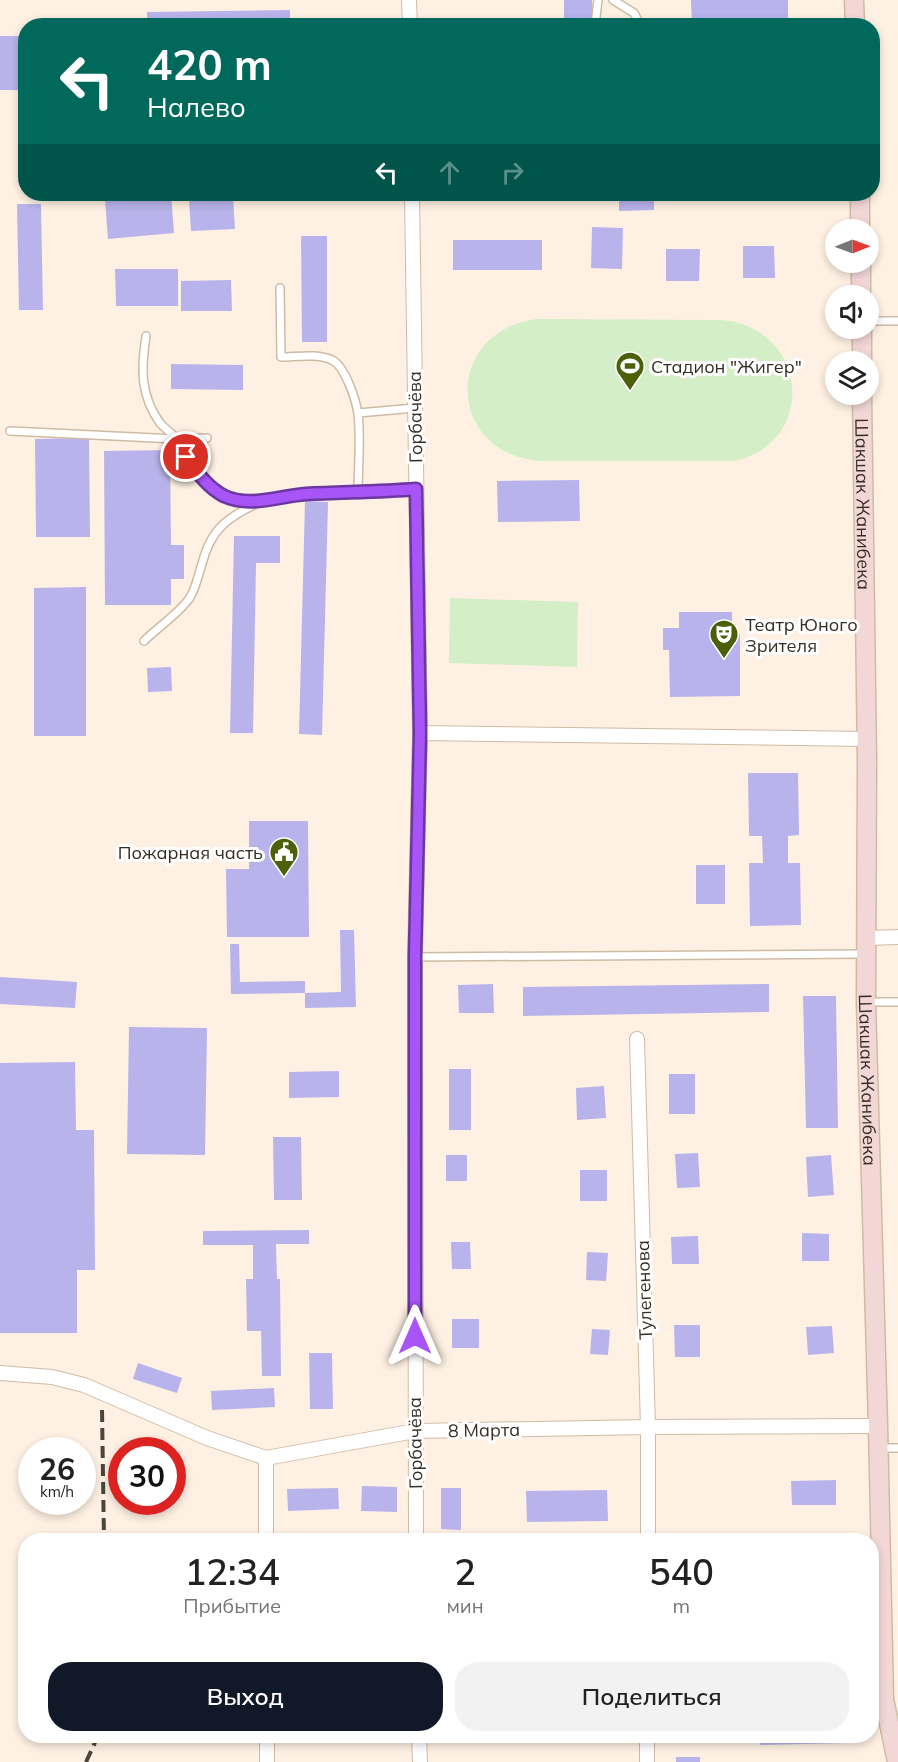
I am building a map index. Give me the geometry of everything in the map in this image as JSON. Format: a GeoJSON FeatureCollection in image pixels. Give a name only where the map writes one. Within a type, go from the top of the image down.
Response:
{"type":"FeatureCollection","features":[{"type":"Feature","properties":{"kind":"main road"},"geometry":{"type":"LineString","coordinates":[[854,0],[855,18]]}},
{"type":"Feature","properties":{"kind":"main road"},"geometry":{"type":"LineString","coordinates":[[860,201],[860,219]]}},
{"type":"Feature","properties":{"kind":"main road","name":"Шакшак Жанибека"},"geometry":{"type":"LineString","coordinates":[[862,405],[867,739],[866,1002],[884,1699],[897,1762]]}},
{"type":"Feature","properties":{"kind":"street"},"geometry":{"type":"LineString","coordinates":[[409,0],[410,18]]}},
{"type":"Feature","properties":{"kind":"street","name":"Горбачёва"},"geometry":{"type":"LineString","coordinates":[[412,201],[420,734],[415,957],[416,1533]]}},
{"type":"Feature","properties":{"kind":"street"},"geometry":{"type":"LineString","coordinates":[[420,734],[867,739]]}},
{"type":"Feature","properties":{"kind":"street"},"geometry":{"type":"LineString","coordinates":[[866,946],[898,937]]}},
{"type":"Feature","properties":{"kind":"street","name":"Тулегенова"},"geometry":{"type":"LineString","coordinates":[[637,1039],[648,1427],[648,1533]]}},
{"type":"Feature","properties":{"kind":"street","name":"8 Марта"},"geometry":{"type":"LineString","coordinates":[[0,1373],[52,1377],[84,1385],[207,1438],[266,1458],[415,1431],[878,1426]]}},
{"type":"Feature","properties":{"kind":"street"},"geometry":{"type":"LineString","coordinates":[[266,1458],[266,1533]]}},
{"type":"Feature","properties":{"kind":"street"},"geometry":{"type":"LineString","coordinates":[[267,1743],[267,1762]]}},
{"type":"Feature","properties":{"kind":"street"},"geometry":{"type":"LineString","coordinates":[[419,1743],[420,1762]]}},
{"type":"Feature","properties":{"kind":"street"},"geometry":{"type":"LineString","coordinates":[[647,1743],[647,1762]]}},
{"type":"Feature","properties":{"kind":"lane"},"geometry":{"type":"LineString","coordinates":[[596,18],[598,0]]}},
{"type":"Feature","properties":{"kind":"lane"},"geometry":{"type":"LineString","coordinates":[[614,0],[634,13],[637,18]]}},
{"type":"Feature","properties":{"kind":"lane"},"geometry":{"type":"LineString","coordinates":[[280,288],[281,357],[331,359],[339,365],[345,376],[358,413],[358,493]]}},
{"type":"Feature","properties":{"kind":"lane"},"geometry":{"type":"LineString","coordinates":[[879,321],[898,321]]}},
{"type":"Feature","properties":{"kind":"lane"},"geometry":{"type":"LineString","coordinates":[[146,336],[142,374],[146,395],[162,425],[176,439],[200,477],[226,497],[262,501],[306,494],[416,489]]}},
{"type":"Feature","properties":{"kind":"lane"},"geometry":{"type":"LineString","coordinates":[[358,413],[415,408]]}},
{"type":"Feature","properties":{"kind":"lane"},"geometry":{"type":"LineString","coordinates":[[10,431],[176,439],[207,438]]}},
{"type":"Feature","properties":{"kind":"lane"},"geometry":{"type":"LineString","coordinates":[[144,641],[189,598],[203,557],[221,524],[262,501]]}},
{"type":"Feature","properties":{"kind":"lane"},"geometry":{"type":"LineString","coordinates":[[415,957],[866,946]]}},
{"type":"Feature","properties":{"kind":"lane"},"geometry":{"type":"LineString","coordinates":[[866,1002],[898,1002]]}},
{"type":"Feature","properties":{"kind":"lane"},"geometry":{"type":"LineString","coordinates":[[879,1448],[898,1448]]}},
{"type":"Feature","properties":{"kind":"green space","name":"Стадион \"Жигер\""},"geometry":{"type":"Polygon","coordinates":[[[537,319],[721,320],[750,327],[772,342],[786,363],[792,386],[790,410],[780,432],[762,450],[735,461],[540,461],[509,453],[486,437],[473,416],[468,392],[472,367],[484,345],[506,328],[537,319]]]}},
{"type":"Feature","properties":{"kind":"green space"},"geometry":{"type":"Polygon","coordinates":[[[450,598],[578,602],[577,667],[449,663],[450,598]]]}},
{"type":"Feature","properties":{"kind":"building"},"geometry":{"type":"Polygon","coordinates":[[[564,0],[592,0],[593,18],[564,18],[564,0]]]}},
{"type":"Feature","properties":{"kind":"building"},"geometry":{"type":"Polygon","coordinates":[[[691,0],[788,0],[788,18],[692,18],[691,0]]]}},
{"type":"Feature","properties":{"kind":"building"},"geometry":{"type":"Polygon","coordinates":[[[290,10],[290,18],[147,18],[147,12],[290,10]]]}},
{"type":"Feature","properties":{"kind":"building"},"geometry":{"type":"Polygon","coordinates":[[[0,36],[18,36],[18,90],[0,90],[0,36]]]}},
{"type":"Feature","properties":{"kind":"building"},"geometry":{"type":"Polygon","coordinates":[[[105,201],[172,201],[174,233],[108,239],[105,201]]]}},
{"type":"Feature","properties":{"kind":"building"},"geometry":{"type":"Polygon","coordinates":[[[189,201],[233,201],[235,229],[191,231],[189,201]]]}},
{"type":"Feature","properties":{"kind":"building"},"geometry":{"type":"Polygon","coordinates":[[[619,201],[654,201],[654,210],[619,211],[619,201]]]}},
{"type":"Feature","properties":{"kind":"building"},"geometry":{"type":"Polygon","coordinates":[[[17,204],[41,204],[43,310],[19,310],[17,204]]]}},
{"type":"Feature","properties":{"kind":"building"},"geometry":{"type":"Polygon","coordinates":[[[592,227],[623,228],[622,269],[591,268],[592,227]]]}},
{"type":"Feature","properties":{"kind":"building"},"geometry":{"type":"Polygon","coordinates":[[[301,236],[327,236],[327,342],[302,342],[301,236]]]}},
{"type":"Feature","properties":{"kind":"building"},"geometry":{"type":"Polygon","coordinates":[[[453,240],[542,240],[542,270],[453,270],[453,240]]]}},
{"type":"Feature","properties":{"kind":"building"},"geometry":{"type":"Polygon","coordinates":[[[743,246],[774,246],[775,278],[743,278],[743,246]]]}},
{"type":"Feature","properties":{"kind":"building"},"geometry":{"type":"Polygon","coordinates":[[[666,249],[700,249],[699,281],[666,281],[666,249]]]}},
{"type":"Feature","properties":{"kind":"building"},"geometry":{"type":"Polygon","coordinates":[[[115,269],[178,269],[178,306],[116,306],[115,269]]]}},
{"type":"Feature","properties":{"kind":"building"},"geometry":{"type":"Polygon","coordinates":[[[231,280],[232,311],[181,311],[181,281],[231,280]]]}},
{"type":"Feature","properties":{"kind":"building"},"geometry":{"type":"Polygon","coordinates":[[[171,364],[243,365],[243,390],[171,389],[171,364]]]}},
{"type":"Feature","properties":{"kind":"building"},"geometry":{"type":"Polygon","coordinates":[[[89,438],[90,537],[36,537],[35,439],[89,438]]]}},
{"type":"Feature","properties":{"kind":"building"},"geometry":{"type":"Polygon","coordinates":[[[170,450],[171,545],[184,545],[184,579],[171,579],[171,605],[105,605],[104,451],[170,450]]]}},
{"type":"Feature","properties":{"kind":"building"},"geometry":{"type":"Polygon","coordinates":[[[579,480],[580,521],[498,522],[497,481],[579,480]]]}},
{"type":"Feature","properties":{"kind":"building"},"geometry":{"type":"Polygon","coordinates":[[[305,501],[328,502],[322,735],[299,734],[305,501]]]}},
{"type":"Feature","properties":{"kind":"building"},"geometry":{"type":"Polygon","coordinates":[[[234,536],[280,536],[280,563],[256,563],[253,733],[230,733],[234,536]]]}},
{"type":"Feature","properties":{"kind":"building"},"geometry":{"type":"Polygon","coordinates":[[[86,587],[86,736],[34,736],[34,588],[86,587]]]}},
{"type":"Feature","properties":{"kind":"building"},"geometry":{"type":"Polygon","coordinates":[[[679,612],[732,612],[732,634],[740,634],[740,696],[670,697],[669,650],[663,650],[663,628],[679,628],[679,612]]]}},
{"type":"Feature","properties":{"kind":"building"},"geometry":{"type":"Polygon","coordinates":[[[171,667],[172,691],[148,692],[147,668],[171,667]]]}},
{"type":"Feature","properties":{"kind":"building"},"geometry":{"type":"Polygon","coordinates":[[[748,773],[798,773],[799,835],[788,836],[788,863],[800,863],[801,925],[750,926],[749,863],[763,863],[762,836],[749,836],[748,773]]]}},
{"type":"Feature","properties":{"kind":"building"},"geometry":{"type":"Polygon","coordinates":[[[249,821],[308,821],[309,937],[227,937],[226,869],[249,869],[249,821]]]}},
{"type":"Feature","properties":{"kind":"building"},"geometry":{"type":"Polygon","coordinates":[[[696,865],[725,865],[725,904],[696,904],[696,865]]]}},
{"type":"Feature","properties":{"kind":"building"},"geometry":{"type":"Polygon","coordinates":[[[340,930],[354,930],[356,1007],[305,1008],[305,993],[341,992],[340,930]]]}},
{"type":"Feature","properties":{"kind":"building"},"geometry":{"type":"Polygon","coordinates":[[[230,944],[239,944],[240,982],[305,981],[305,993],[231,994],[230,944]]]}},
{"type":"Feature","properties":{"kind":"building"},"geometry":{"type":"Polygon","coordinates":[[[0,977],[77,982],[75,1008],[0,1004],[0,977]]]}},
{"type":"Feature","properties":{"kind":"building"},"geometry":{"type":"Polygon","coordinates":[[[493,984],[494,1013],[459,1013],[458,985],[493,984]]]}},
{"type":"Feature","properties":{"kind":"building"},"geometry":{"type":"Polygon","coordinates":[[[769,984],[769,1012],[523,1016],[523,987],[769,984]]]}},
{"type":"Feature","properties":{"kind":"building"},"geometry":{"type":"Polygon","coordinates":[[[803,996],[836,996],[838,1128],[806,1128],[803,996]]]}},
{"type":"Feature","properties":{"kind":"building"},"geometry":{"type":"Polygon","coordinates":[[[129,1027],[207,1028],[205,1155],[127,1154],[129,1027]]]}},
{"type":"Feature","properties":{"kind":"building"},"geometry":{"type":"Polygon","coordinates":[[[75,1062],[76,1130],[94,1130],[95,1270],[77,1270],[77,1333],[0,1333],[0,1063],[75,1062]]]}},
{"type":"Feature","properties":{"kind":"building"},"geometry":{"type":"Polygon","coordinates":[[[449,1069],[471,1069],[471,1130],[449,1130],[449,1069]]]}},
{"type":"Feature","properties":{"kind":"building"},"geometry":{"type":"Polygon","coordinates":[[[339,1071],[339,1097],[289,1098],[289,1072],[339,1071]]]}},
{"type":"Feature","properties":{"kind":"building"},"geometry":{"type":"Polygon","coordinates":[[[669,1074],[695,1074],[695,1114],[669,1114],[669,1074]]]}},
{"type":"Feature","properties":{"kind":"building"},"geometry":{"type":"Polygon","coordinates":[[[604,1086],[606,1118],[577,1120],[576,1088],[604,1086]]]}},
{"type":"Feature","properties":{"kind":"building"},"geometry":{"type":"Polygon","coordinates":[[[273,1137],[301,1137],[302,1200],[274,1200],[273,1137]]]}},
{"type":"Feature","properties":{"kind":"building"},"geometry":{"type":"Polygon","coordinates":[[[698,1153],[700,1187],[677,1188],[675,1154],[698,1153]]]}},
{"type":"Feature","properties":{"kind":"building"},"geometry":{"type":"Polygon","coordinates":[[[446,1155],[467,1155],[467,1181],[446,1181],[446,1155]]]}},
{"type":"Feature","properties":{"kind":"building"},"geometry":{"type":"Polygon","coordinates":[[[831,1155],[834,1195],[808,1197],[806,1157],[831,1155]]]}},
{"type":"Feature","properties":{"kind":"building"},"geometry":{"type":"Polygon","coordinates":[[[580,1170],[607,1170],[607,1201],[580,1201],[580,1170]]]}},
{"type":"Feature","properties":{"kind":"building"},"geometry":{"type":"Polygon","coordinates":[[[309,1230],[309,1244],[276,1244],[277,1279],[280,1279],[281,1376],[262,1376],[261,1331],[247,1331],[246,1279],[253,1279],[253,1245],[203,1245],[203,1231],[309,1230]]]}},
{"type":"Feature","properties":{"kind":"building"},"geometry":{"type":"Polygon","coordinates":[[[802,1233],[829,1234],[829,1261],[802,1261],[802,1233]]]}},
{"type":"Feature","properties":{"kind":"building"},"geometry":{"type":"Polygon","coordinates":[[[698,1236],[699,1264],[672,1264],[671,1237],[698,1236]]]}},
{"type":"Feature","properties":{"kind":"building"},"geometry":{"type":"Polygon","coordinates":[[[451,1242],[470,1242],[471,1269],[452,1269],[451,1242]]]}},
{"type":"Feature","properties":{"kind":"building"},"geometry":{"type":"Polygon","coordinates":[[[587,1252],[608,1253],[606,1281],[586,1280],[587,1252]]]}},
{"type":"Feature","properties":{"kind":"building"},"geometry":{"type":"Polygon","coordinates":[[[452,1319],[479,1319],[479,1348],[452,1348],[452,1319]]]}},
{"type":"Feature","properties":{"kind":"building"},"geometry":{"type":"Polygon","coordinates":[[[674,1325],[700,1325],[700,1357],[675,1357],[674,1325]]]}},
{"type":"Feature","properties":{"kind":"building"},"geometry":{"type":"Polygon","coordinates":[[[832,1326],[834,1353],[808,1355],[806,1327],[832,1326]]]}},
{"type":"Feature","properties":{"kind":"building"},"geometry":{"type":"Polygon","coordinates":[[[592,1329],[610,1330],[608,1355],[590,1354],[592,1329]]]}},
{"type":"Feature","properties":{"kind":"building"},"geometry":{"type":"Polygon","coordinates":[[[309,1353],[332,1353],[333,1409],[310,1409],[309,1353]]]}},
{"type":"Feature","properties":{"kind":"building"},"geometry":{"type":"Polygon","coordinates":[[[138,1363],[182,1378],[177,1393],[133,1379],[138,1363]]]}},
{"type":"Feature","properties":{"kind":"building"},"geometry":{"type":"Polygon","coordinates":[[[274,1388],[275,1407],[212,1410],[211,1391],[274,1388]]]}},
{"type":"Feature","properties":{"kind":"building"},"geometry":{"type":"Polygon","coordinates":[[[836,1480],[836,1505],[792,1505],[791,1481],[836,1480]]]}},
{"type":"Feature","properties":{"kind":"building"},"geometry":{"type":"Polygon","coordinates":[[[362,1486],[397,1487],[397,1512],[361,1511],[362,1486]]]}},
{"type":"Feature","properties":{"kind":"building"},"geometry":{"type":"Polygon","coordinates":[[[338,1488],[339,1509],[288,1511],[287,1489],[338,1488]]]}},
{"type":"Feature","properties":{"kind":"building"},"geometry":{"type":"Polygon","coordinates":[[[441,1488],[461,1488],[461,1530],[441,1529],[441,1488]]]}},
{"type":"Feature","properties":{"kind":"building"},"geometry":{"type":"Polygon","coordinates":[[[607,1490],[608,1521],[527,1522],[526,1491],[607,1490]]]}},
{"type":"Feature","properties":{"kind":"building"},"geometry":{"type":"Polygon","coordinates":[[[760,1743],[846,1743],[760,1745],[760,1743]]]}},
{"type":"Feature","properties":{"kind":"building"},"geometry":{"type":"Polygon","coordinates":[[[676,1757],[700,1757],[700,1762],[676,1762],[676,1757]]]}},
{"type":"Feature","properties":{"kind":"railway"},"geometry":{"type":"LineString","coordinates":[[102,1410],[104,1533]]}},
{"type":"Feature","properties":{"kind":"railway"},"geometry":{"type":"LineString","coordinates":[[86,1762],[95,1743]]}},
{"type":"Feature","properties":{"kind":"place","name":"Стадион \"Жигер\""},"geometry":{"type":"Point","coordinates":[630,392]}},
{"type":"Feature","properties":{"kind":"place","name":"Театр Юного Зрителя"},"geometry":{"type":"Point","coordinates":[724,660]}},
{"type":"Feature","properties":{"kind":"place","name":"Пожарная часть"},"geometry":{"type":"Point","coordinates":[284,878]}},
{"type":"Feature","properties":{"kind":"route"},"geometry":{"type":"LineString","coordinates":[[186,457],[200,477],[214,489],[226,497],[246,501],[262,501],[306,494],[416,489],[420,734],[415,957],[415,1336]]}}]}
